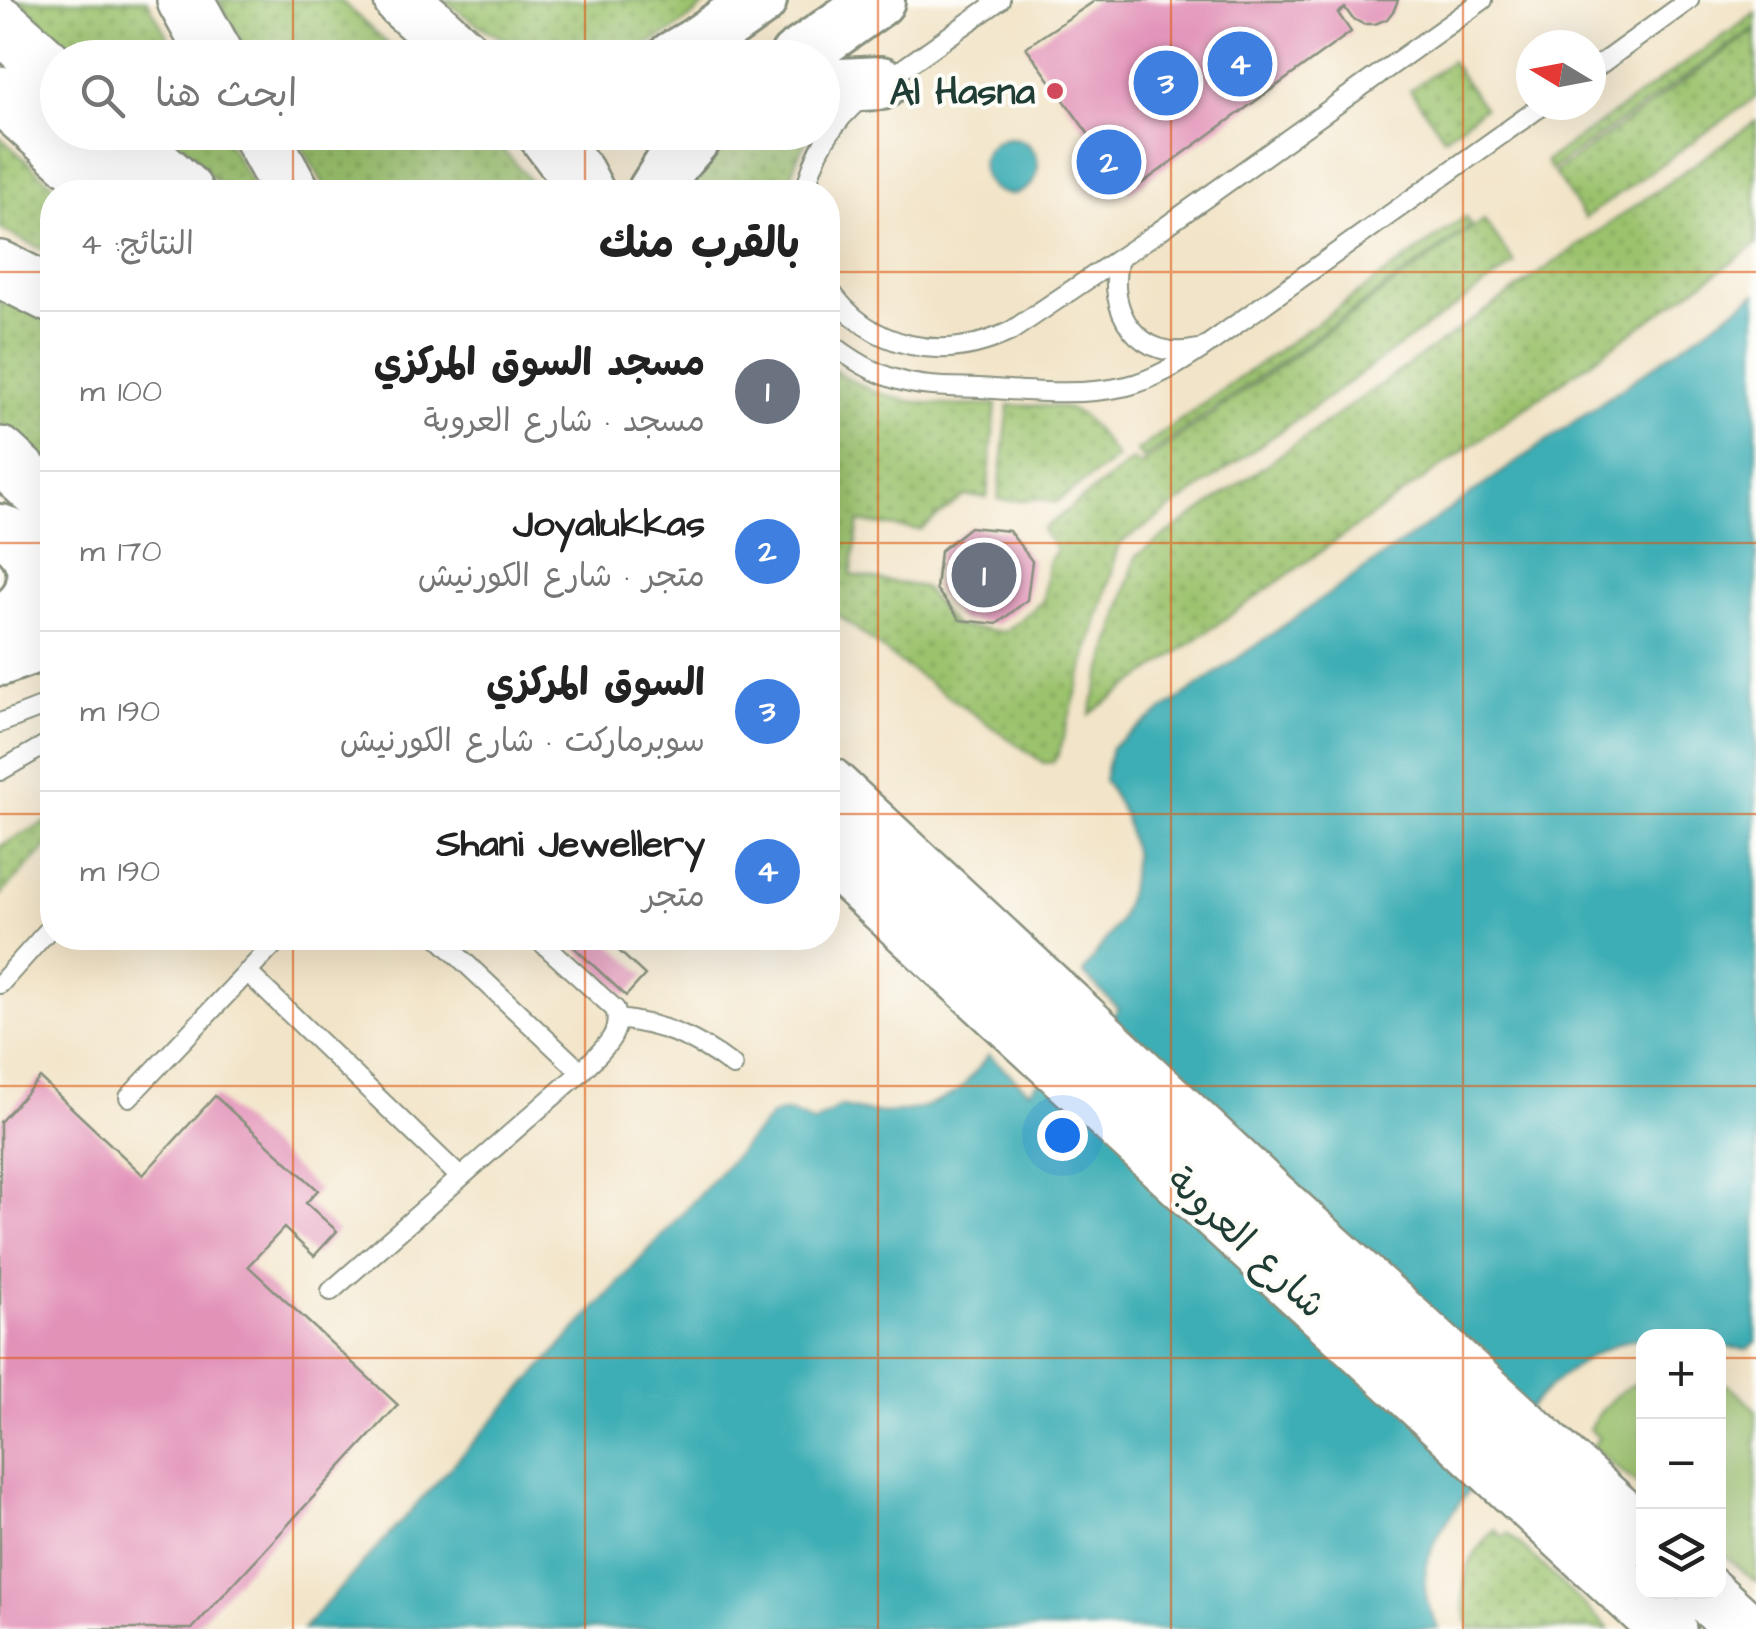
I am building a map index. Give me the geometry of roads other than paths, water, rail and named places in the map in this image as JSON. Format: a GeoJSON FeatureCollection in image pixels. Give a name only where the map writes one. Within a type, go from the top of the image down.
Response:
{"type":"FeatureCollection","features":[{"type":"Feature","properties":{"kind":"main road"},"geometry":{"type":"LineString","coordinates":[[184,0],[207,40]]}},
{"type":"Feature","properties":{"kind":"main road"},"geometry":{"type":"LineString","coordinates":[[402,0],[446,40]]}},
{"type":"Feature","properties":{"kind":"main road"},"geometry":{"type":"LineString","coordinates":[[821,40],[878,0]]}},
{"type":"Feature","properties":{"kind":"main road"},"geometry":{"type":"LineString","coordinates":[[703,40],[735,21]]}},
{"type":"Feature","properties":{"kind":"main road"},"geometry":{"type":"LineString","coordinates":[[0,24],[40,60]]}},
{"type":"Feature","properties":{"kind":"main road"},"geometry":{"type":"LineString","coordinates":[[840,85],[881,83]]}},
{"type":"Feature","properties":{"kind":"main road"},"geometry":{"type":"LineString","coordinates":[[0,94],[40,130]]}},
{"type":"Feature","properties":{"kind":"main road"},"geometry":{"type":"LineString","coordinates":[[62,150],[95,180]]}},
{"type":"Feature","properties":{"kind":"main road"},"geometry":{"type":"LineString","coordinates":[[138,150],[171,180]]}},
{"type":"Feature","properties":{"kind":"main road"},"geometry":{"type":"LineString","coordinates":[[269,150],[285,180]]}},
{"type":"Feature","properties":{"kind":"main road"},"geometry":{"type":"LineString","coordinates":[[558,150],[579,180]]}},
{"type":"Feature","properties":{"kind":"main road"},"geometry":{"type":"LineString","coordinates":[[662,180],[683,150]]}},
{"type":"Feature","properties":{"kind":"main road"},"geometry":{"type":"LineString","coordinates":[[0,269],[40,288]]}},
{"type":"Feature","properties":{"kind":"main road"},"geometry":{"type":"LineString","coordinates":[[0,455],[40,492]]}},
{"type":"Feature","properties":{"kind":"main road"},"geometry":{"type":"LineString","coordinates":[[0,531],[20,541],[34,569],[28,600],[0,624]]}},
{"type":"Feature","properties":{"kind":"main road"},"geometry":{"type":"LineString","coordinates":[[0,659],[40,644]]}},
{"type":"Feature","properties":{"kind":"main road","name":"شارع العروبة"},"geometry":{"type":"LineString","coordinates":[[840,796],[1228,1159],[1558,1494],[1668,1629]]}},
{"type":"Feature","properties":{"kind":"main road","name":"شارع العروبة"},"geometry":{"type":"LineString","coordinates":[[840,863],[1558,1494],[1636,1533]]}},
{"type":"Feature","properties":{"kind":"main road"},"geometry":{"type":"LineString","coordinates":[[1712,1599],[1746,1629]]}},
{"type":"Feature","properties":{"kind":"lane"},"geometry":{"type":"LineString","coordinates":[[840,120],[881,83],[1000,0]]}},
{"type":"Feature","properties":{"kind":"lane"},"geometry":{"type":"LineString","coordinates":[[840,302],[884,336],[907,345],[954,350],[993,340],[1120,258],[1483,0]]}},
{"type":"Feature","properties":{"kind":"lane"},"geometry":{"type":"LineString","coordinates":[[1606,59],[1689,0]]}},
{"type":"Feature","properties":{"kind":"lane"},"geometry":{"type":"LineString","coordinates":[[840,350],[871,370],[922,385],[1072,392],[1128,386],[1180,364],[1522,120]]}},
{"type":"Feature","properties":{"kind":"lane"},"geometry":{"type":"LineString","coordinates":[[808,180],[818,150]]}},
{"type":"Feature","properties":{"kind":"lane"},"geometry":{"type":"LineString","coordinates":[[1120,258],[1114,288],[1117,303],[1132,330],[1144,340],[1172,351],[1203,348]]}},
{"type":"Feature","properties":{"kind":"lane"},"geometry":{"type":"LineString","coordinates":[[0,723],[40,708]]}},
{"type":"Feature","properties":{"kind":"lane"},"geometry":{"type":"LineString","coordinates":[[0,770],[40,748]]}},
{"type":"Feature","properties":{"kind":"lane"},"geometry":{"type":"LineString","coordinates":[[0,984],[40,939]]}},
{"type":"Feature","properties":{"kind":"lane"},"geometry":{"type":"LineString","coordinates":[[128,1098],[268,950]]}},
{"type":"Feature","properties":{"kind":"lane"},"geometry":{"type":"LineString","coordinates":[[452,950],[581,1072]]}},
{"type":"Feature","properties":{"kind":"lane"},"geometry":{"type":"LineString","coordinates":[[331,1291],[581,1072],[616,1034],[615,1009],[550,950]]}},
{"type":"Feature","properties":{"kind":"lane"},"geometry":{"type":"LineString","coordinates":[[247,972],[460,1177]]}},
{"type":"Feature","properties":{"kind":"lane"},"geometry":{"type":"LineString","coordinates":[[618,1018],[680,1033],[733,1066]]}},
{"type":"Feature","properties":{"kind":"water"},"geometry":{"type":"Polygon","coordinates":[[[1010,138],[1030,146],[1038,166],[1030,186],[1010,194],[990,186],[982,166],[990,146],[1010,138]]]}},
{"type":"Feature","properties":{"kind":"water"},"geometry":{"type":"Polygon","coordinates":[[[1756,294],[1756,1342],[1748,1349],[1726,1347],[1726,1329],[1636,1329],[1636,1339],[1592,1356],[1550,1386],[1522,1417],[1436,1540],[1425,1586],[1429,1608],[1439,1629],[303,1629],[771,1116],[787,1112],[813,1123],[841,1106],[885,1113],[930,1105],[957,1091],[989,1055],[1029,1091],[1119,1009],[1083,973],[1120,919],[1134,856],[1124,814],[1104,780],[1111,747],[1756,294]]]}},
{"type":"Feature","properties":{"kind":"place","name":"Shani Jewellery"},"geometry":{"type":"Point","coordinates":[1240,64]}},
{"type":"Feature","properties":{"kind":"place","name":"السوق المركزي"},"geometry":{"type":"Point","coordinates":[1166,83]}},
{"type":"Feature","properties":{"kind":"place","name":"Al Hasna"},"geometry":{"type":"Point","coordinates":[1055,91]}},
{"type":"Feature","properties":{"kind":"place","name":"Joyalukkas"},"geometry":{"type":"Point","coordinates":[1109,162]}},
{"type":"Feature","properties":{"kind":"place","name":"مسجد السوق المركزي"},"geometry":{"type":"Point","coordinates":[984,575]}}]}
